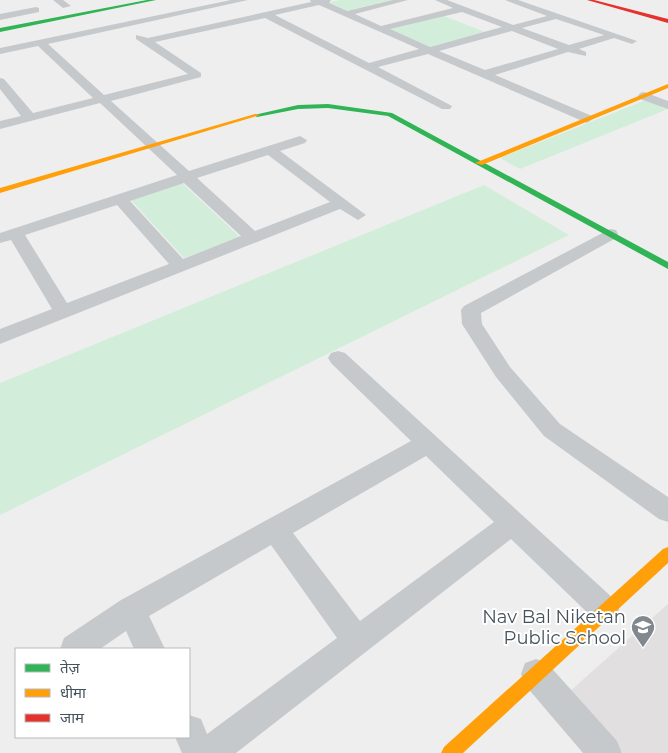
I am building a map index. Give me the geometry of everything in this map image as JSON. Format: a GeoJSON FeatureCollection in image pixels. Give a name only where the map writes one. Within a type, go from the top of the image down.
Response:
{"type":"FeatureCollection","features":[{"type":"Feature","properties":{"kind":"street"},"geometry":{"type":"LineString","coordinates":[[0,17],[36,10],[24,0]]}},
{"type":"Feature","properties":{"kind":"street"},"geometry":{"type":"LineString","coordinates":[[57,0],[66,6]]}},
{"type":"Feature","properties":{"kind":"street"},"geometry":{"type":"LineString","coordinates":[[0,26],[134,0]]}},
{"type":"Feature","properties":{"kind":"street"},"geometry":{"type":"LineString","coordinates":[[0,30],[154,0]]}},
{"type":"Feature","properties":{"kind":"street"},"geometry":{"type":"LineString","coordinates":[[0,51],[244,0]]}},
{"type":"Feature","properties":{"kind":"street"},"geometry":{"type":"LineString","coordinates":[[345,14],[404,0]]}},
{"type":"Feature","properties":{"kind":"street"},"geometry":{"type":"LineString","coordinates":[[439,0],[582,54]]}},
{"type":"Feature","properties":{"kind":"street"},"geometry":{"type":"LineString","coordinates":[[509,0],[632,41]]}},
{"type":"Feature","properties":{"kind":"street"},"geometry":{"type":"LineString","coordinates":[[589,0],[668,19]]}},
{"type":"Feature","properties":{"kind":"street"},"geometry":{"type":"LineString","coordinates":[[602,0],[668,19]]}},
{"type":"Feature","properties":{"kind":"street"},"geometry":{"type":"LineString","coordinates":[[146,41],[321,1],[345,14],[587,119]]}},
{"type":"Feature","properties":{"kind":"street"},"geometry":{"type":"LineString","coordinates":[[380,29],[462,9]]}},
{"type":"Feature","properties":{"kind":"street"},"geometry":{"type":"LineString","coordinates":[[265,14],[446,106]]}},
{"type":"Feature","properties":{"kind":"street"},"geometry":{"type":"LineString","coordinates":[[369,66],[556,16]]}},
{"type":"Feature","properties":{"kind":"street"},"geometry":{"type":"LineString","coordinates":[[0,125],[198,75],[124,25]]}},
{"type":"Feature","properties":{"kind":"street"},"geometry":{"type":"LineString","coordinates":[[485,74],[614,35]]}},
{"type":"Feature","properties":{"kind":"street"},"geometry":{"type":"LineString","coordinates":[[40,42],[253,238]]}},
{"type":"Feature","properties":{"kind":"street"},"geometry":{"type":"LineString","coordinates":[[0,81],[30,118]]}},
{"type":"Feature","properties":{"kind":"street"},"geometry":{"type":"LineString","coordinates":[[479,163],[668,86]]}},
{"type":"Feature","properties":{"kind":"street"},"geometry":{"type":"LineString","coordinates":[[644,96],[668,105]]}},
{"type":"Feature","properties":{"kind":"street"},"geometry":{"type":"LineString","coordinates":[[0,191],[266,112],[299,105],[362,107],[390,114],[668,266]]}},
{"type":"Feature","properties":{"kind":"street"},"geometry":{"type":"LineString","coordinates":[[63,312],[8,235],[300,140]]}},
{"type":"Feature","properties":{"kind":"street"},"geometry":{"type":"LineString","coordinates":[[270,150],[358,215]]}},
{"type":"Feature","properties":{"kind":"street"},"geometry":{"type":"LineString","coordinates":[[120,199],[180,266]]}},
{"type":"Feature","properties":{"kind":"street"},"geometry":{"type":"LineString","coordinates":[[0,337],[341,203]]}},
{"type":"Feature","properties":{"kind":"street"},"geometry":{"type":"LineString","coordinates":[[610,234],[471,310],[472,324],[503,372],[552,430],[668,511]]}},
{"type":"Feature","properties":{"kind":"street"},"geometry":{"type":"LineString","coordinates":[[338,358],[605,610]]}},
{"type":"Feature","properties":{"kind":"street"},"geometry":{"type":"LineString","coordinates":[[76,648],[131,610],[428,443]]}},
{"type":"Feature","properties":{"kind":"street"},"geometry":{"type":"LineString","coordinates":[[209,753],[512,522]]}},
{"type":"Feature","properties":{"kind":"street"},"geometry":{"type":"LineString","coordinates":[[275,530],[357,641]]}},
{"type":"Feature","properties":{"kind":"street"},"geometry":{"type":"LineString","coordinates":[[450,753],[668,554]]}},
{"type":"Feature","properties":{"kind":"street"},"geometry":{"type":"LineString","coordinates":[[131,610],[150,648]]}},
{"type":"Feature","properties":{"kind":"street"},"geometry":{"type":"LineString","coordinates":[[536,674],[605,753]]}},
{"type":"Feature","properties":{"kind":"street"},"geometry":{"type":"LineString","coordinates":[[190,733],[199,753]]}},
{"type":"Feature","properties":{"kind":"shaded area","name":"Nav Bal Niketan Public School"},"geometry":{"type":"Polygon","coordinates":[[[668,604],[668,753],[623,753],[568,693],[668,604]]]}},
{"type":"Feature","properties":{"kind":"green space"},"geometry":{"type":"Polygon","coordinates":[[[340,0],[393,0],[345,11],[326,3],[340,0]]]}},
{"type":"Feature","properties":{"kind":"green space"},"geometry":{"type":"Polygon","coordinates":[[[444,16],[485,32],[429,47],[389,29],[444,16]]]}},
{"type":"Feature","properties":{"kind":"green space"},"geometry":{"type":"Polygon","coordinates":[[[646,100],[668,109],[520,169],[500,158],[646,100]]]}},
{"type":"Feature","properties":{"kind":"green space"},"geometry":{"type":"Polygon","coordinates":[[[181,182],[240,237],[184,258],[129,198],[181,182]]]}},
{"type":"Feature","properties":{"kind":"green space"},"geometry":{"type":"Polygon","coordinates":[[[484,185],[569,235],[0,515],[0,383],[484,185]]]}},
{"type":"Feature","properties":{"kind":"traffic: fast"},"geometry":{"type":"LineString","coordinates":[[0,30],[154,0]]}},
{"type":"Feature","properties":{"kind":"traffic: fast"},"geometry":{"type":"LineString","coordinates":[[257,115],[298,107],[328,106],[390,114],[668,266]]}},
{"type":"Feature","properties":{"kind":"traffic: slow"},"geometry":{"type":"LineString","coordinates":[[479,163],[668,86]]}},
{"type":"Feature","properties":{"kind":"traffic: slow"},"geometry":{"type":"LineString","coordinates":[[0,191],[257,115]]}},
{"type":"Feature","properties":{"kind":"traffic: slow"},"geometry":{"type":"LineString","coordinates":[[450,753],[668,554]]}},
{"type":"Feature","properties":{"kind":"traffic: jam"},"geometry":{"type":"LineString","coordinates":[[589,0],[668,21]]}},
{"type":"Feature","properties":{"kind":"place","name":"Nav Bal Niketan Public School"},"geometry":{"type":"Point","coordinates":[643,648]}}]}
